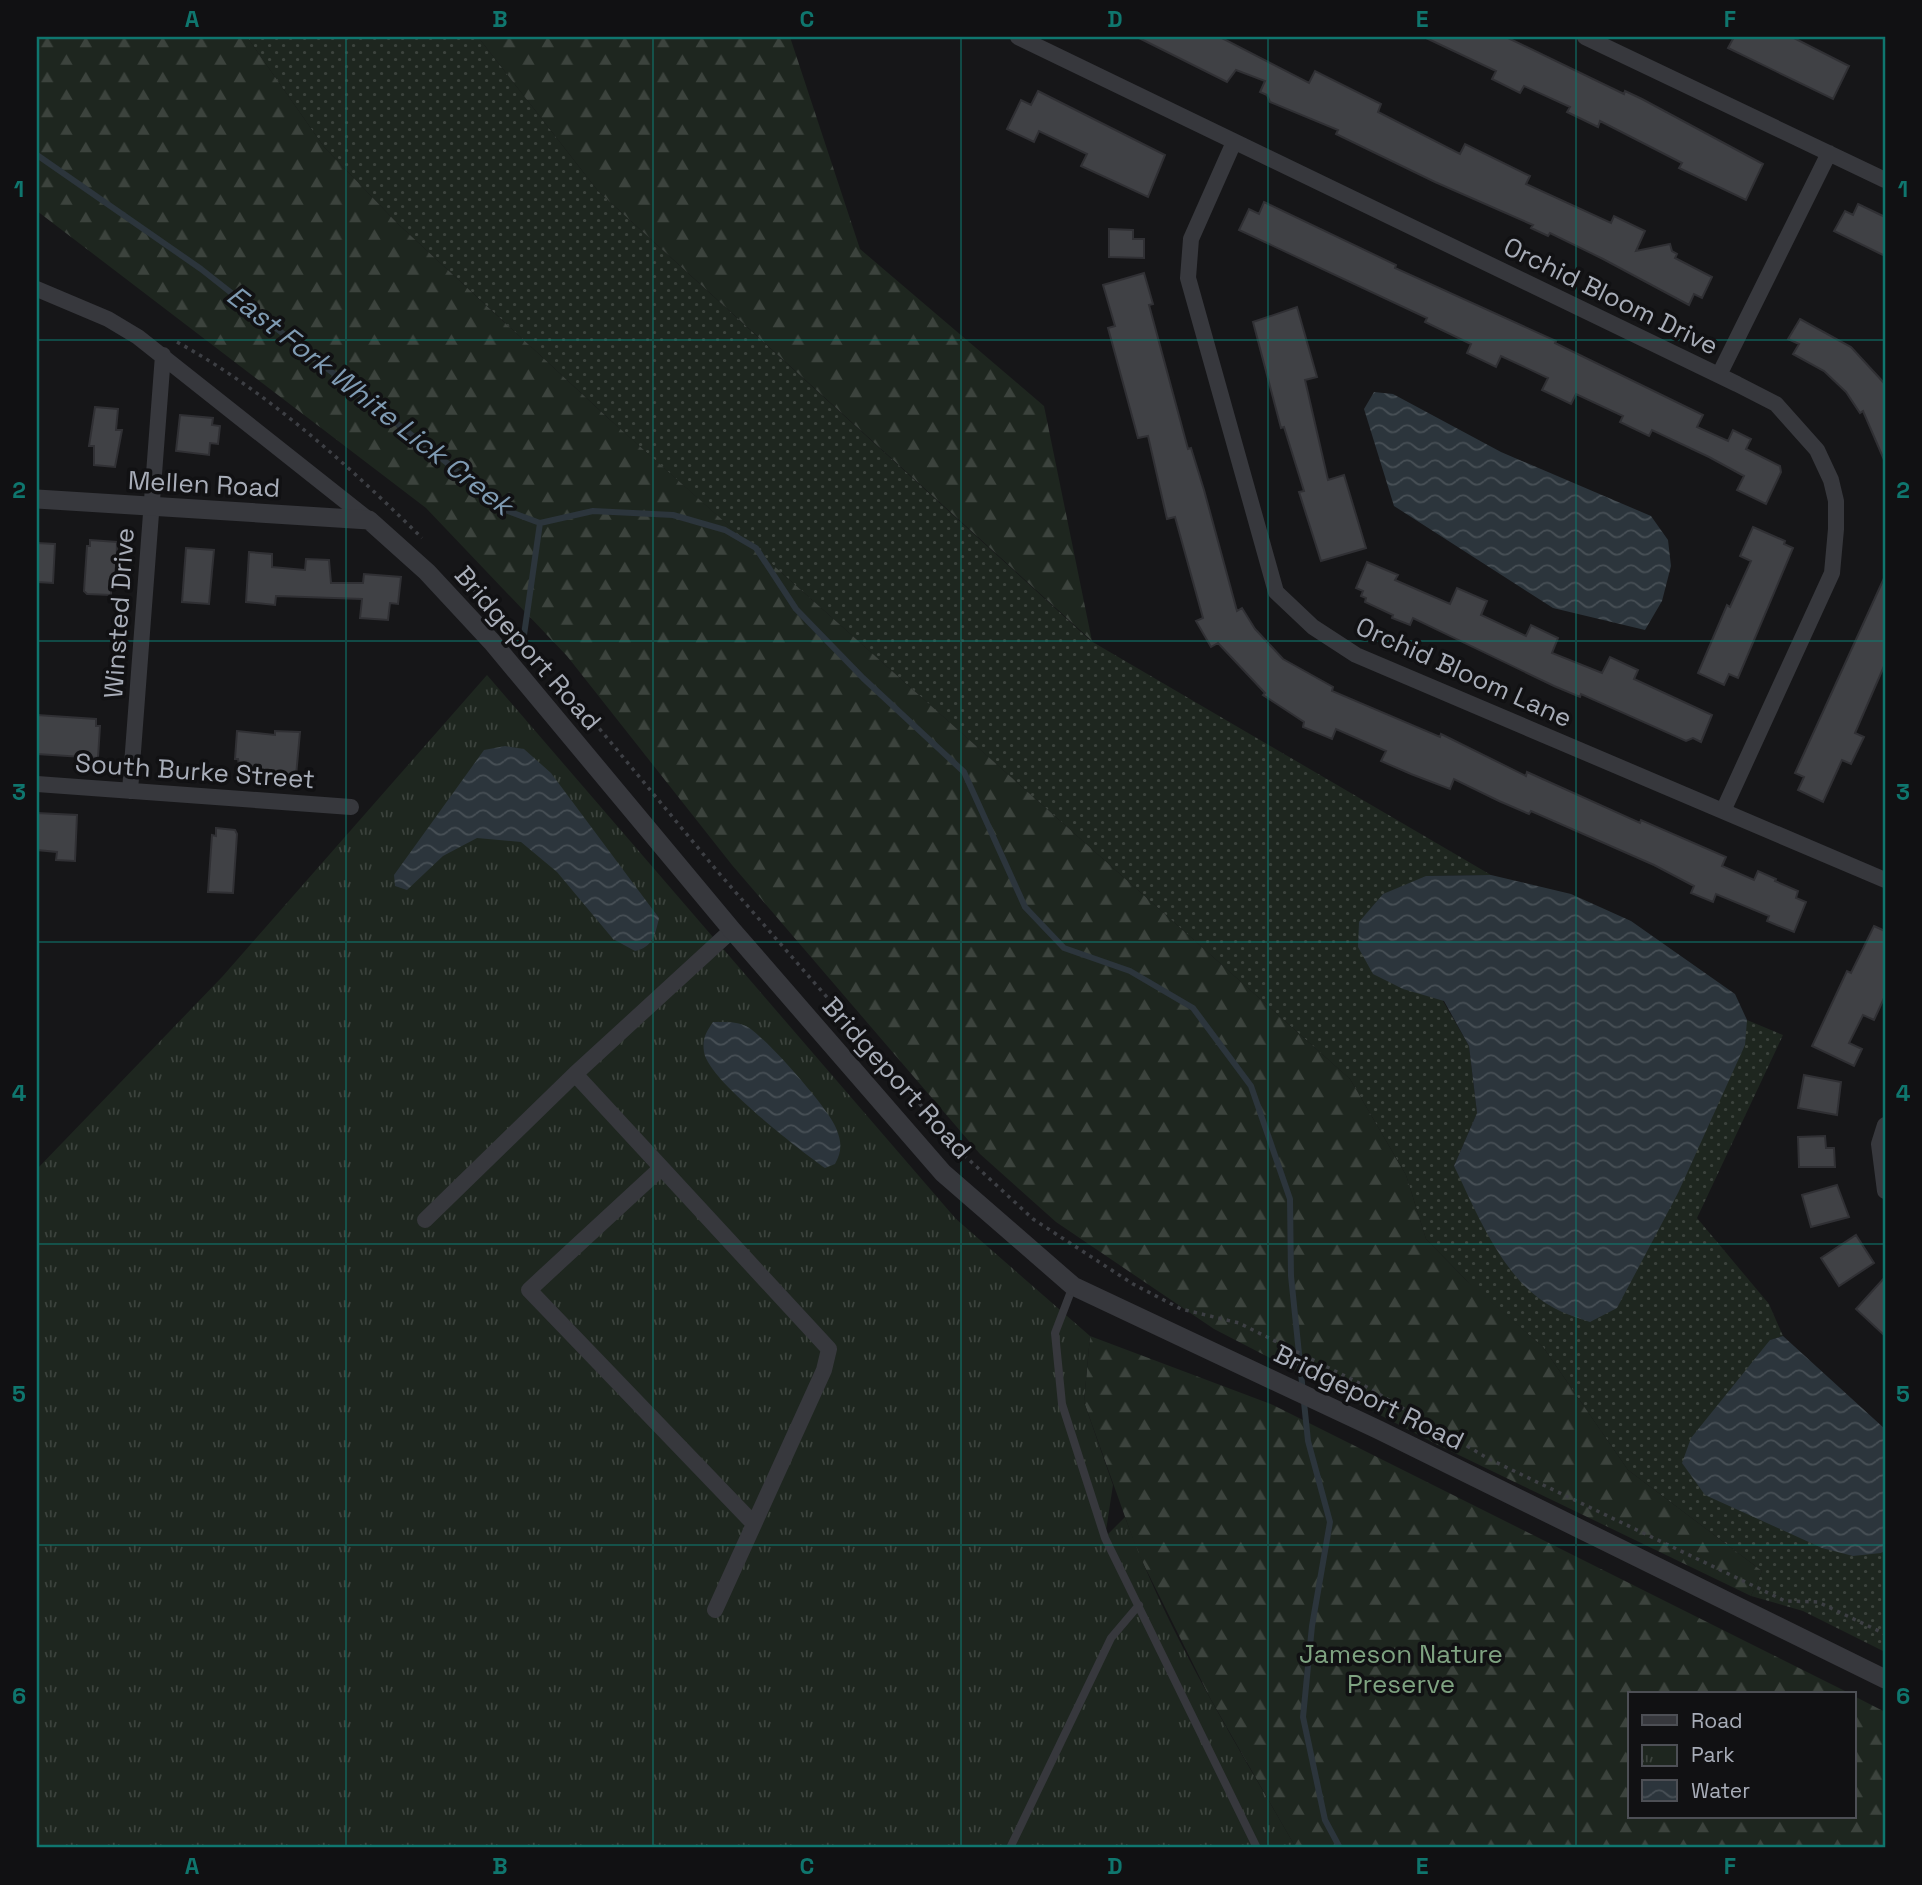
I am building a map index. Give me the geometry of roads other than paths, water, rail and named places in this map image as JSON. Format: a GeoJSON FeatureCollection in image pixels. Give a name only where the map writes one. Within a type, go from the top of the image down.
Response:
{"type":"FeatureCollection","features":[{"type":"Feature","properties":{"kind":"street","name":"Orchid Bloom Drive"},"geometry":{"type":"LineString","coordinates":[[1018,37],[1719,375],[1776,404],[1801,430],[1823,460],[1831,480],[1836,520],[1832,573],[1723,811]]}},
{"type":"Feature","properties":{"kind":"street"},"geometry":{"type":"LineString","coordinates":[[1585,37],[1885,180]]}},
{"type":"Feature","properties":{"kind":"street","name":"Orchid Bloom Lane"},"geometry":{"type":"LineString","coordinates":[[1234,142],[1191,239],[1188,278],[1276,592],[1313,626],[1356,655],[1885,880]]}},
{"type":"Feature","properties":{"kind":"street"},"geometry":{"type":"LineString","coordinates":[[1719,375],[1829,153]]}},
{"type":"Feature","properties":{"kind":"street","name":"Bridgeport Road"},"geometry":{"type":"LineString","coordinates":[[37,289],[108,320],[163,355],[369,520],[427,572],[492,642],[732,930],[943,1172],[1073,1286],[1379,1430],[1885,1679]]}},
{"type":"Feature","properties":{"kind":"street","name":"Winsted Drive"},"geometry":{"type":"LineString","coordinates":[[130,791],[163,355]]}},
{"type":"Feature","properties":{"kind":"street","name":"Mellen Road"},"geometry":{"type":"LineString","coordinates":[[37,499],[369,520]]}},
{"type":"Feature","properties":{"kind":"street","name":"South Burke Street"},"geometry":{"type":"LineString","coordinates":[[37,785],[351,807]]}},
{"type":"Feature","properties":{"kind":"street"},"geometry":{"type":"LineString","coordinates":[[425,1220],[575,1074],[732,930]]}},
{"type":"Feature","properties":{"kind":"street"},"geometry":{"type":"LineString","coordinates":[[575,1074],[829,1349],[824,1370],[715,1610]]}},
{"type":"Feature","properties":{"kind":"street"},"geometry":{"type":"LineString","coordinates":[[1885,1125],[1879,1144],[1885,1191]]}},
{"type":"Feature","properties":{"kind":"street"},"geometry":{"type":"LineString","coordinates":[[661,1168],[529,1290],[754,1524]]}},
{"type":"Feature","properties":{"kind":"lane"},"geometry":{"type":"LineString","coordinates":[[1073,1286],[1055,1333],[1062,1404],[1105,1538],[1257,1848]]}},
{"type":"Feature","properties":{"kind":"lane"},"geometry":{"type":"LineString","coordinates":[[1010,1848],[1111,1638],[1139,1605]]}},
{"type":"Feature","properties":{"kind":"water"},"geometry":{"type":"Polygon","coordinates":[[[1374,392],[1393,394],[1501,452],[1651,516],[1668,540],[1671,566],[1662,601],[1645,630],[1553,608],[1394,506],[1364,409],[1374,392]]]}},
{"type":"Feature","properties":{"kind":"water"},"geometry":{"type":"Polygon","coordinates":[[[505,746],[524,749],[551,773],[659,918],[654,935],[646,947],[635,951],[613,939],[557,872],[521,842],[477,838],[443,856],[407,890],[395,886],[394,875],[484,750],[505,746]]]}},
{"type":"Feature","properties":{"kind":"water"},"geometry":{"type":"Polygon","coordinates":[[[1491,875],[1571,894],[1631,921],[1735,994],[1747,1020],[1745,1045],[1678,1193],[1617,1308],[1590,1322],[1554,1308],[1520,1281],[1494,1245],[1454,1166],[1477,1113],[1469,1046],[1444,1001],[1403,989],[1373,974],[1358,947],[1359,922],[1383,894],[1426,876],[1491,875]]]}},
{"type":"Feature","properties":{"kind":"water"},"geometry":{"type":"Polygon","coordinates":[[[713,1022],[746,1026],[767,1043],[795,1073],[822,1105],[836,1128],[840,1147],[835,1164],[825,1168],[757,1114],[721,1079],[709,1064],[704,1052],[705,1036],[713,1022]]]}},
{"type":"Feature","properties":{"kind":"water"},"geometry":{"type":"Polygon","coordinates":[[[1783,1336],[1885,1429],[1885,1551],[1881,1553],[1853,1556],[1822,1548],[1705,1495],[1682,1463],[1691,1438],[1770,1340],[1783,1336]]]}},
{"type":"Feature","properties":{"kind":"waterway","name":"East Fork White Lick Creek"},"geometry":{"type":"LineString","coordinates":[[37,155],[201,269],[508,511],[540,523],[593,511],[673,515],[725,530],[756,548],[796,609],[863,678],[964,772],[1025,907],[1064,948],[1130,971],[1193,1008],[1251,1086],[1290,1199],[1291,1276],[1308,1441],[1330,1522],[1312,1626],[1303,1717],[1325,1820],[1340,1848]]}},
{"type":"Feature","properties":{"kind":"waterway"},"geometry":{"type":"LineString","coordinates":[[522,649],[540,523]]}},
{"type":"Feature","properties":{"kind":"park label","name":"Jameson Nature Preserve"},"geometry":{"type":"Point","coordinates":[1401,1669]}}]}
